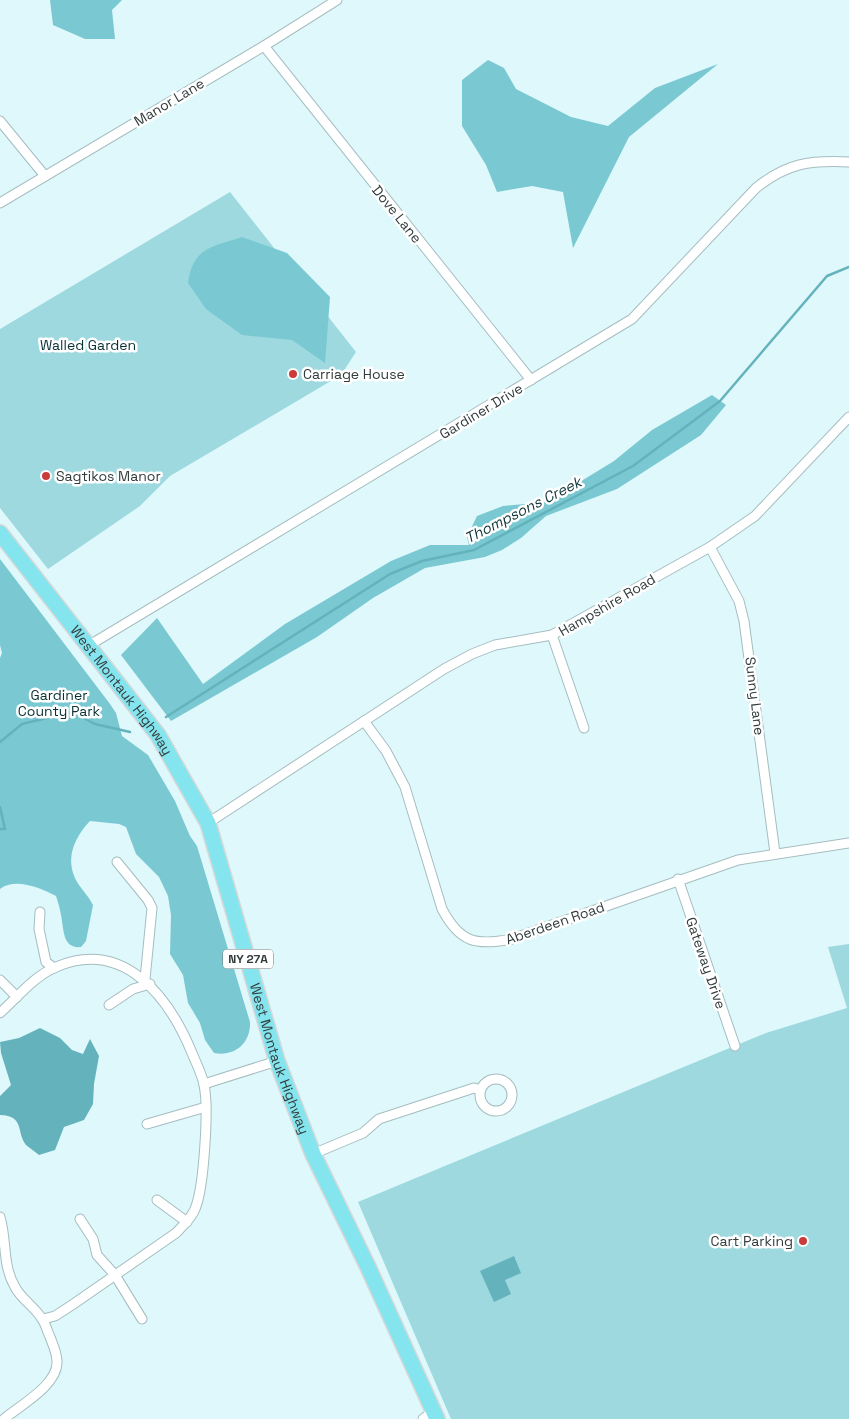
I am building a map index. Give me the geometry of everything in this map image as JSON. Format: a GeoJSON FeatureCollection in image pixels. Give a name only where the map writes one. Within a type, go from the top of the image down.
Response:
{"type":"FeatureCollection","features":[{"type":"Feature","properties":{"kind":"main road","name":"West Montauk Highway"},"geometry":{"type":"LineString","coordinates":[[0,533],[158,736],[208,823],[277,1061],[313,1154],[368,1267],[431,1416]]}},
{"type":"Feature","properties":{"kind":"street","name":"Manor Lane"},"geometry":{"type":"LineString","coordinates":[[0,203],[264,46],[337,0]]}},
{"type":"Feature","properties":{"kind":"street","name":"Dove Lane"},"geometry":{"type":"LineString","coordinates":[[264,46],[531,380]]}},
{"type":"Feature","properties":{"kind":"street"},"geometry":{"type":"LineString","coordinates":[[0,121],[45,176]]}},
{"type":"Feature","properties":{"kind":"street","name":"Gardiner Drive"},"geometry":{"type":"LineString","coordinates":[[88,646],[632,319],[756,188],[772,175],[800,163],[849,162]]}},
{"type":"Feature","properties":{"kind":"street","name":"Hampshire Road"},"geometry":{"type":"LineString","coordinates":[[208,823],[444,669],[472,654],[495,645],[552,635],[710,547],[755,516],[849,417]]}},
{"type":"Feature","properties":{"kind":"street","name":"Sunny Lane"},"geometry":{"type":"LineString","coordinates":[[710,547],[736,594],[744,621],[775,853]]}},
{"type":"Feature","properties":{"kind":"street"},"geometry":{"type":"LineString","coordinates":[[552,635],[584,728]]}},
{"type":"Feature","properties":{"kind":"street","name":"Aberdeen Road"},"geometry":{"type":"LineString","coordinates":[[364,721],[386,751],[404,786],[442,909],[452,927],[464,936],[480,942],[512,939],[738,860],[849,843]]}},
{"type":"Feature","properties":{"kind":"street"},"geometry":{"type":"LineString","coordinates":[[117,862],[148,900],[152,908],[148,982]]}},
{"type":"Feature","properties":{"kind":"street","name":"Gateway Drive"},"geometry":{"type":"LineString","coordinates":[[678,880],[735,1046]]}},
{"type":"Feature","properties":{"kind":"street"},"geometry":{"type":"LineString","coordinates":[[40,912],[40,929],[46,962],[54,968]]}},
{"type":"Feature","properties":{"kind":"street"},"geometry":{"type":"LineString","coordinates":[[0,1013],[54,968],[67,963],[95,961],[124,967],[148,982],[177,1022],[204,1084],[206,1107],[201,1187],[195,1209],[188,1222],[72,1305],[55,1316],[43,1319]]}},
{"type":"Feature","properties":{"kind":"street"},"geometry":{"type":"LineString","coordinates":[[0,980],[17,997]]}},
{"type":"Feature","properties":{"kind":"street"},"geometry":{"type":"LineString","coordinates":[[109,1005],[133,989],[148,982]]}},
{"type":"Feature","properties":{"kind":"street"},"geometry":{"type":"LineString","coordinates":[[204,1084],[277,1061]]}},
{"type":"Feature","properties":{"kind":"street"},"geometry":{"type":"LineString","coordinates":[[313,1154],[363,1133],[379,1118],[474,1088],[480,1090]]}},
{"type":"Feature","properties":{"kind":"street"},"geometry":{"type":"LineString","coordinates":[[147,1124],[206,1107]]}},
{"type":"Feature","properties":{"kind":"street"},"geometry":{"type":"LineString","coordinates":[[157,1200],[188,1222]]}},
{"type":"Feature","properties":{"kind":"street"},"geometry":{"type":"LineString","coordinates":[[0,1216],[5,1231],[5,1256],[8,1274],[15,1289],[43,1319],[58,1363],[56,1374],[49,1383],[4,1419]]}},
{"type":"Feature","properties":{"kind":"street"},"geometry":{"type":"LineString","coordinates":[[80,1219],[93,1239],[97,1255],[115,1275],[142,1318]]}},
{"type":"Feature","properties":{"kind":"green space"},"geometry":{"type":"Polygon","coordinates":[[[50,0],[122,0],[112,10],[115,39],[85,39],[53,25],[50,0]]]}},
{"type":"Feature","properties":{"kind":"green space"},"geometry":{"type":"Polygon","coordinates":[[[488,60],[504,68],[516,89],[571,117],[608,126],[655,88],[718,64],[629,137],[573,248],[563,192],[532,186],[497,192],[486,165],[462,126],[462,80],[488,60]]]}},
{"type":"Feature","properties":{"kind":"green space","name":"Sagtikos Manor"},"geometry":{"type":"Polygon","coordinates":[[[230,192],[356,352],[341,375],[170,476],[140,506],[48,569],[0,508],[0,329],[230,192]]]}},
{"type":"Feature","properties":{"kind":"green space"},"geometry":{"type":"Polygon","coordinates":[[[242,237],[287,253],[330,297],[325,363],[292,340],[242,335],[206,309],[188,283],[194,262],[199,255],[213,246],[242,237]]]}},
{"type":"Feature","properties":{"kind":"green space"},"geometry":{"type":"Polygon","coordinates":[[[712,395],[726,405],[701,435],[617,489],[546,516],[521,538],[502,550],[485,557],[425,568],[373,598],[317,637],[171,721],[121,655],[157,618],[203,684],[285,624],[391,561],[430,545],[469,545],[467,537],[477,516],[503,506],[547,502],[614,461],[652,430],[712,395]]]}},
{"type":"Feature","properties":{"kind":"green space","name":"Gardiner County Park"},"geometry":{"type":"Polygon","coordinates":[[[0,559],[110,704],[116,713],[122,736],[148,755],[175,801],[190,836],[197,846],[250,1022],[250,1030],[245,1042],[229,1053],[214,1053],[205,1040],[200,1023],[188,1003],[183,975],[170,954],[171,915],[168,896],[159,877],[136,854],[126,827],[119,824],[90,821],[79,836],[72,852],[71,860],[74,877],[93,905],[86,941],[81,947],[70,945],[65,937],[56,896],[36,887],[20,884],[13,884],[0,889],[0,658],[2,653],[0,645],[0,559]]]}},
{"type":"Feature","properties":{"kind":"green space"},"geometry":{"type":"Polygon","coordinates":[[[849,944],[849,1419],[451,1419],[358,1202],[766,1033],[847,1008],[828,947],[849,944]]]}},
{"type":"Feature","properties":{"kind":"shaded area"},"geometry":{"type":"Polygon","coordinates":[[[40,1028],[60,1038],[72,1050],[83,1054],[90,1039],[99,1056],[93,1104],[84,1120],[64,1127],[55,1150],[39,1155],[26,1145],[17,1122],[13,1118],[0,1115],[0,1096],[11,1085],[1,1053],[0,1042],[19,1038],[40,1028]]]}},
{"type":"Feature","properties":{"kind":"shaded area"},"geometry":{"type":"Polygon","coordinates":[[[514,1256],[521,1273],[505,1280],[511,1294],[494,1302],[480,1271],[514,1256]]]}},
{"type":"Feature","properties":{"kind":"waterway","name":"Thompsons Creek"},"geometry":{"type":"LineString","coordinates":[[166,717],[390,574],[422,561],[474,550],[633,466],[720,401],[827,276],[849,267]]}},
{"type":"Feature","properties":{"kind":"waterway","name":"Thompsons Creek"},"geometry":{"type":"LineString","coordinates":[[0,742],[22,724],[72,712],[95,724],[130,732]]}},
{"type":"Feature","properties":{"kind":"waterway","name":"Thompsons Creek"},"geometry":{"type":"LineString","coordinates":[[0,807],[5,829],[0,829]]}},
{"type":"Feature","properties":{"kind":"place","name":"Carriage House"},"geometry":{"type":"Point","coordinates":[293,374]}},
{"type":"Feature","properties":{"kind":"place","name":"Sagtikos Manor"},"geometry":{"type":"Point","coordinates":[46,476]}},
{"type":"Feature","properties":{"kind":"place","name":"Cart Parking"},"geometry":{"type":"Point","coordinates":[803,1241]}},
{"type":"Feature","properties":{"kind":"park label","name":"Walled Garden"},"geometry":{"type":"Point","coordinates":[88,345]}}]}
